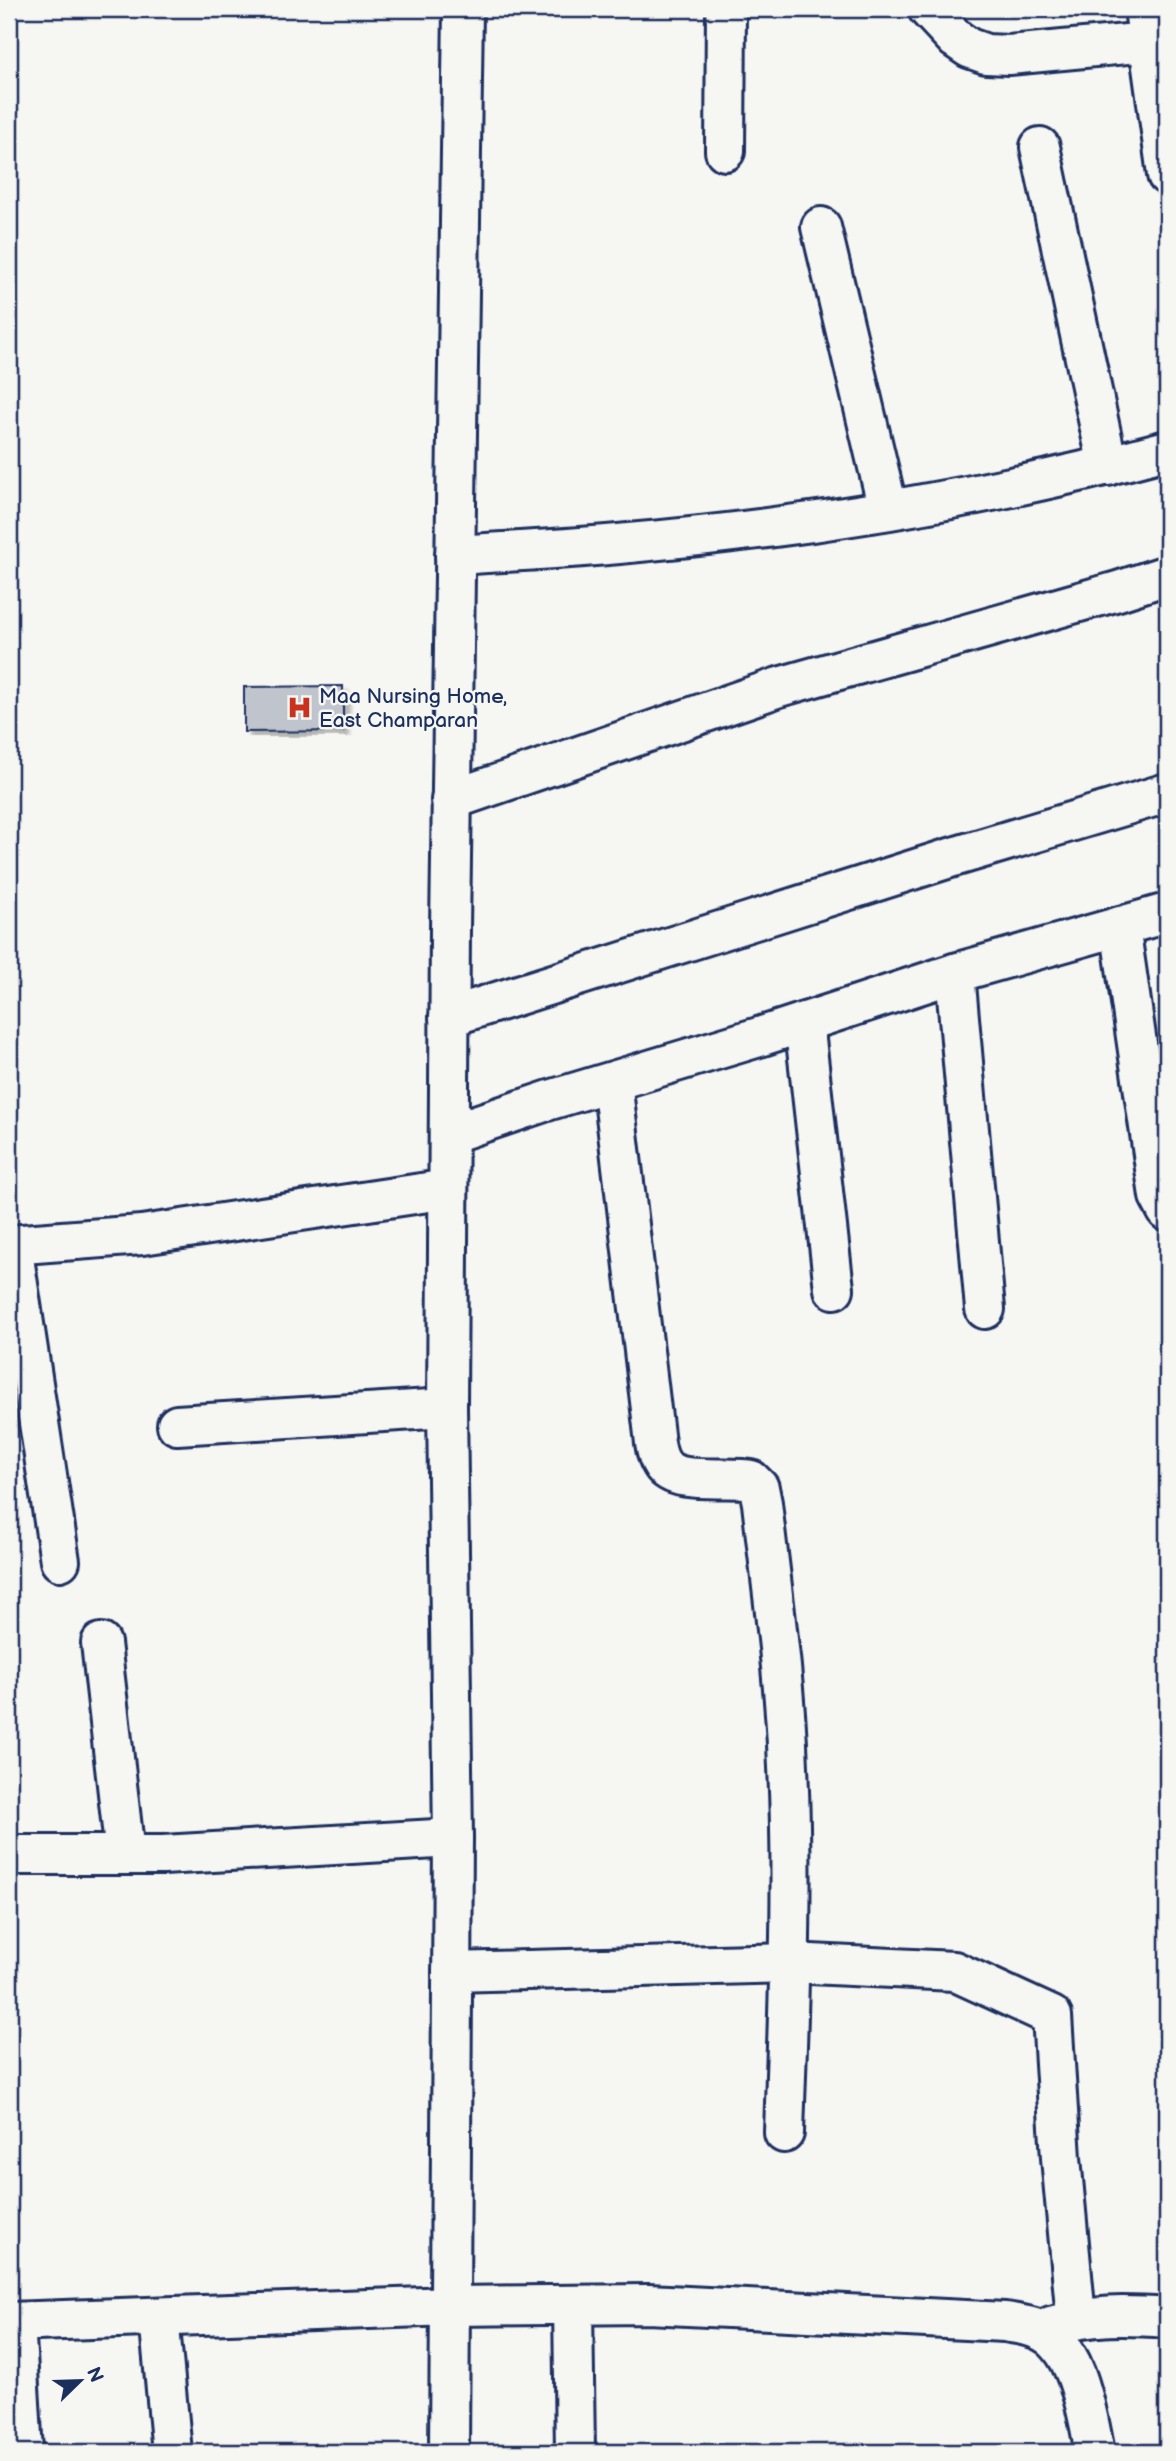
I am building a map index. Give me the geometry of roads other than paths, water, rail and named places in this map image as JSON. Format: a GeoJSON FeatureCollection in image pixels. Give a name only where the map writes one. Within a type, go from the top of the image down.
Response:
{"type":"FeatureCollection","features":[{"type":"Feature","properties":{"kind":"street"},"geometry":{"type":"LineString","coordinates":[[449,2452],[453,1838],[447,1408],[448,1189],[463,9]]}},
{"type":"Feature","properties":{"kind":"street"},"geometry":{"type":"LineString","coordinates":[[725,151],[726,9]]}},
{"type":"Feature","properties":{"kind":"street"},"geometry":{"type":"LineString","coordinates":[[928,9],[956,39],[968,48],[986,54],[1009,55],[1146,25],[1167,175]]}},
{"type":"Feature","properties":{"kind":"street"},"geometry":{"type":"LineString","coordinates":[[1040,146],[1108,466]]}},
{"type":"Feature","properties":{"kind":"street"},"geometry":{"type":"LineString","coordinates":[[821,227],[888,509]]}},
{"type":"Feature","properties":{"kind":"street"},"geometry":{"type":"LineString","coordinates":[[454,555],[630,543],[888,509],[1033,484],[1167,450]]}},
{"type":"Feature","properties":{"kind":"street"},"geometry":{"type":"LineString","coordinates":[[451,800],[779,687],[1167,575]]}},
{"type":"Feature","properties":{"kind":"street"},"geometry":{"type":"LineString","coordinates":[[449,1017],[937,862],[1167,793]]}},
{"type":"Feature","properties":{"kind":"street"},"geometry":{"type":"LineString","coordinates":[[449,1134],[955,973],[1167,914]]}},
{"type":"Feature","properties":{"kind":"street"},"geometry":{"type":"LineString","coordinates":[[1120,926],[1159,1196],[1167,1211]]}},
{"type":"Feature","properties":{"kind":"street"},"geometry":{"type":"LineString","coordinates":[[955,973],[985,1309]]}},
{"type":"Feature","properties":{"kind":"street"},"geometry":{"type":"LineString","coordinates":[[804,1022],[834,1289]]}},
{"type":"Feature","properties":{"kind":"street"},"geometry":{"type":"LineString","coordinates":[[612,1082],[658,1456],[662,1464],[676,1476],[751,1480],[759,1488],[789,1770],[790,1963],[784,2133]]}},
{"type":"Feature","properties":{"kind":"street"},"geometry":{"type":"LineString","coordinates":[[60,1561],[10,1245],[142,1235],[448,1189]]}},
{"type":"Feature","properties":{"kind":"street"},"geometry":{"type":"LineString","coordinates":[[177,1425],[447,1408]]}},
{"type":"Feature","properties":{"kind":"street"},"geometry":{"type":"LineString","coordinates":[[101,1643],[125,1855]]}},
{"type":"Feature","properties":{"kind":"street"},"geometry":{"type":"LineString","coordinates":[[9,1855],[240,1852],[453,1838]]}},
{"type":"Feature","properties":{"kind":"street"},"geometry":{"type":"LineString","coordinates":[[452,1972],[790,1963],[954,1971],[1052,2016],[1061,2158],[1076,2319]]}},
{"type":"Feature","properties":{"kind":"street"},"geometry":{"type":"LineString","coordinates":[[23,2452],[12,2322],[451,2306],[648,2304],[1005,2322],[1039,2329],[1058,2342],[1070,2361],[1082,2393],[1096,2452]]}},
{"type":"Feature","properties":{"kind":"street"},"geometry":{"type":"LineString","coordinates":[[573,2305],[575,2452]]}},
{"type":"Feature","properties":{"kind":"street"},"geometry":{"type":"LineString","coordinates":[[1039,2329],[1101,2315],[1167,2318]]}},
{"type":"Feature","properties":{"kind":"street"},"geometry":{"type":"LineString","coordinates":[[159,2317],[172,2452]]}},
{"type":"Feature","properties":{"kind":"place","name":"Maa Nursing Home, East Champaran"},"geometry":{"type":"Point","coordinates":[299,708]}}]}
